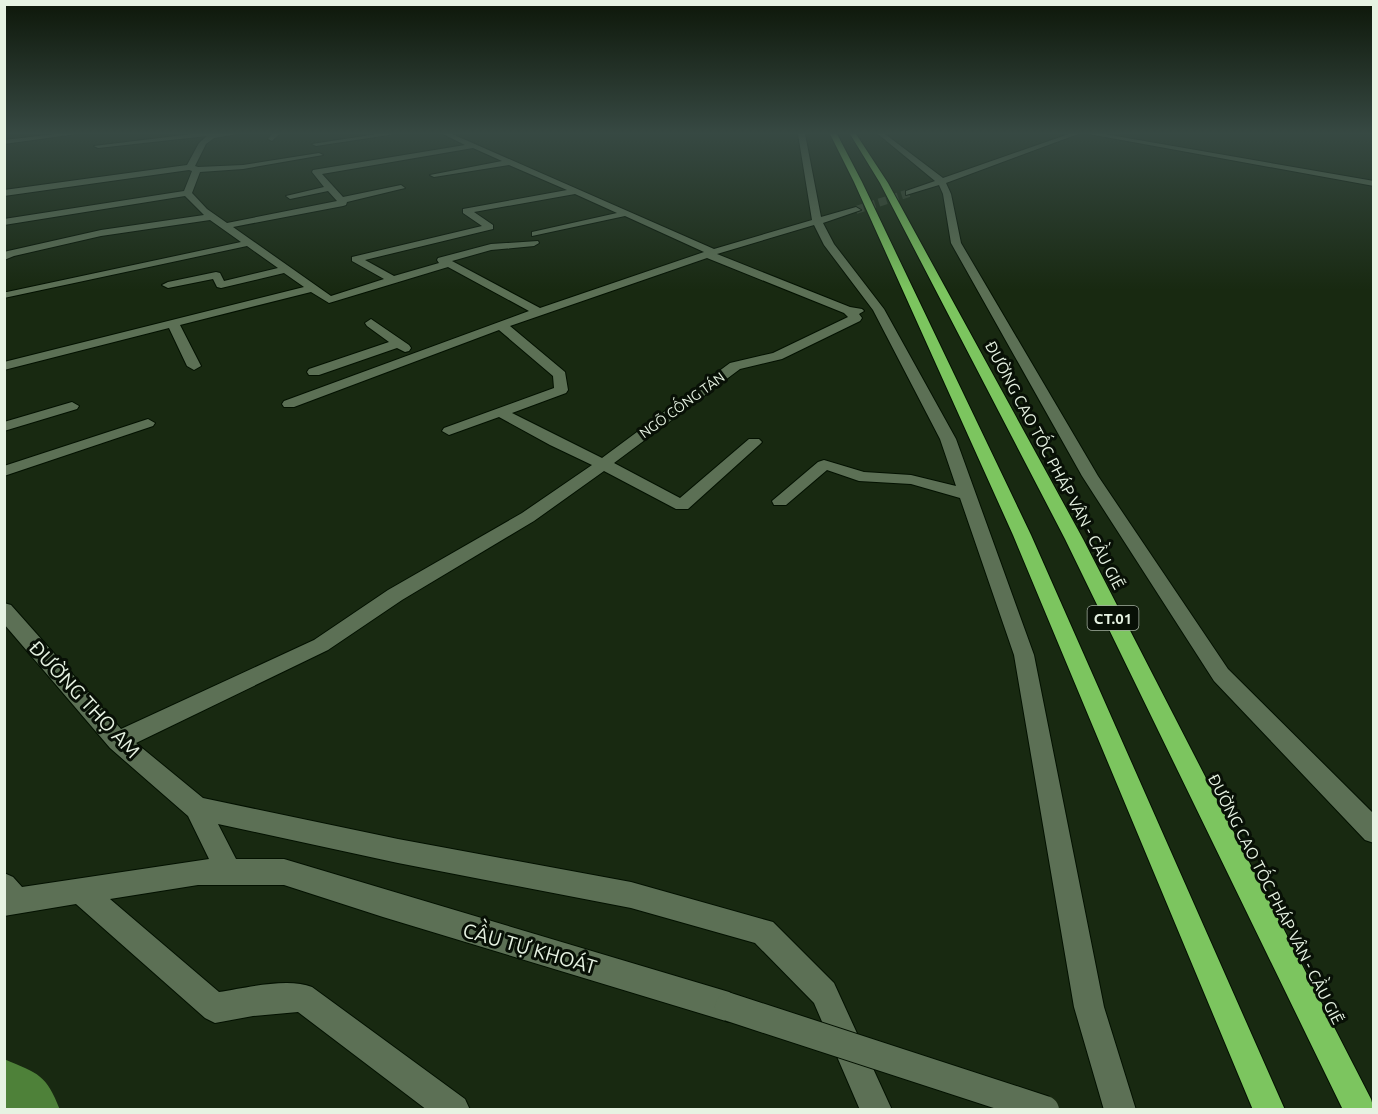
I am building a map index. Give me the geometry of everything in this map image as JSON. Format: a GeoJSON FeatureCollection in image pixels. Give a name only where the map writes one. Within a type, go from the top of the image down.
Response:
{"type":"FeatureCollection","features":[{"type":"Feature","properties":{"kind":"highway","name":"CT.01"},"geometry":{"type":"LineString","coordinates":[[859,186],[1022,535],[1269,1110]]}},
{"type":"Feature","properties":{"kind":"highway","name":"ĐƯỜNG CAO TỐC PHÁP VÂN - CẦU GIẼ"},"geometry":{"type":"LineString","coordinates":[[886,186],[1074,539],[1359,1110]]}},
{"type":"Feature","properties":{"kind":"street"},"geometry":{"type":"LineString","coordinates":[[4,194],[60,186]]}},
{"type":"Feature","properties":{"kind":"street"},"geometry":{"type":"LineString","coordinates":[[187,193],[189,186]]}},
{"type":"Feature","properties":{"kind":"street"},"geometry":{"type":"LineString","coordinates":[[568,186],[710,253],[848,311],[878,309]]}},
{"type":"Feature","properties":{"kind":"street"},"geometry":{"type":"LineString","coordinates":[[811,186],[817,221],[829,245],[878,309],[948,438],[1024,655],[1089,1007],[1120,1110]]}},
{"type":"Feature","properties":{"kind":"street"},"geometry":{"type":"LineString","coordinates":[[909,193],[928,186]]}},
{"type":"Feature","properties":{"kind":"street"},"geometry":{"type":"LineString","coordinates":[[943,186],[947,194],[956,243],[1090,476],[1221,675],[1374,832]]}},
{"type":"Feature","properties":{"kind":"street"},"geometry":{"type":"LineString","coordinates":[[290,196],[332,188],[342,200]]}},
{"type":"Feature","properties":{"kind":"street"},"geometry":{"type":"LineString","coordinates":[[342,200],[401,188]]}},
{"type":"Feature","properties":{"kind":"street"},"geometry":{"type":"LineString","coordinates":[[393,280],[356,259],[490,227],[466,211],[577,190]]}},
{"type":"Feature","properties":{"kind":"street"},"geometry":{"type":"LineString","coordinates":[[187,193],[211,217],[329,300],[449,263]]}},
{"type":"Feature","properties":{"kind":"street"},"geometry":{"type":"LineString","coordinates":[[4,222],[187,193]]}},
{"type":"Feature","properties":{"kind":"street"},"geometry":{"type":"LineString","coordinates":[[225,226],[338,205],[343,203],[342,200]]}},
{"type":"Feature","properties":{"kind":"street"},"geometry":{"type":"LineString","coordinates":[[289,404],[501,325],[710,253],[856,210]]}},
{"type":"Feature","properties":{"kind":"street"},"geometry":{"type":"LineString","coordinates":[[539,312],[442,260],[627,213]]}},
{"type":"Feature","properties":{"kind":"street"},"geometry":{"type":"LineString","coordinates":[[4,257],[9,256],[8,254],[101,234],[211,217]]}},
{"type":"Feature","properties":{"kind":"street"},"geometry":{"type":"LineString","coordinates":[[8,295],[249,243]]}},
{"type":"Feature","properties":{"kind":"street"},"geometry":{"type":"LineString","coordinates":[[168,285],[216,275],[221,285],[288,269]]}},
{"type":"Feature","properties":{"kind":"street"},"geometry":{"type":"LineString","coordinates":[[4,366],[173,323],[252,306],[314,288]]}},
{"type":"Feature","properties":{"kind":"street","name":"NGÕ CỐNG TÁN"},"geometry":{"type":"LineString","coordinates":[[603,464],[735,366],[777,356],[856,318],[848,311]]}},
{"type":"Feature","properties":{"kind":"street"},"geometry":{"type":"LineString","coordinates":[[173,323],[194,366]]}},
{"type":"Feature","properties":{"kind":"street"},"geometry":{"type":"LineString","coordinates":[[371,323],[416,356]]}},
{"type":"Feature","properties":{"kind":"street"},"geometry":{"type":"LineString","coordinates":[[449,431],[561,390],[560,375],[501,325]]}},
{"type":"Feature","properties":{"kind":"street"},"geometry":{"type":"LineString","coordinates":[[314,372],[398,343]]}},
{"type":"Feature","properties":{"kind":"street"},"geometry":{"type":"LineString","coordinates":[[4,427],[72,406]]}},
{"type":"Feature","properties":{"kind":"street"},"geometry":{"type":"LineString","coordinates":[[500,412],[682,505],[754,442]]}},
{"type":"Feature","properties":{"kind":"street"},"geometry":{"type":"LineString","coordinates":[[4,471],[148,423]]}},
{"type":"Feature","properties":{"kind":"street"},"geometry":{"type":"LineString","coordinates":[[117,741],[321,645],[395,595],[528,517],[603,464]]}},
{"type":"Feature","properties":{"kind":"street"},"geometry":{"type":"LineString","coordinates":[[780,501],[824,465],[866,477],[913,480],[946,487],[968,495]]}},
{"type":"Feature","properties":{"kind":"street","name":"ĐƯỜNG THỌ AM"},"geometry":{"type":"LineString","coordinates":[[4,610],[117,741],[197,808],[229,872]]}},
{"type":"Feature","properties":{"kind":"street"},"geometry":{"type":"LineString","coordinates":[[197,808],[398,851],[631,895],[763,932],[824,993],[876,1110]]}},
{"type":"Feature","properties":{"kind":"street","name":"CẦU TỰ KHOÁT"},"geometry":{"type":"LineString","coordinates":[[8,897],[81,891],[198,872],[284,872],[383,904],[729,1007],[1045,1110]]}},
{"type":"Feature","properties":{"kind":"street"},"geometry":{"type":"LineString","coordinates":[[81,891],[215,1008],[303,997],[454,1110]]}},
{"type":"Feature","properties":{"kind":"waterway"},"geometry":{"type":"LineString","coordinates":[[4,1096],[23,1110]]}},
{"type":"Feature","properties":{"kind":"tunnel"},"geometry":{"type":"LineString","coordinates":[[856,210],[909,193]]}}]}
